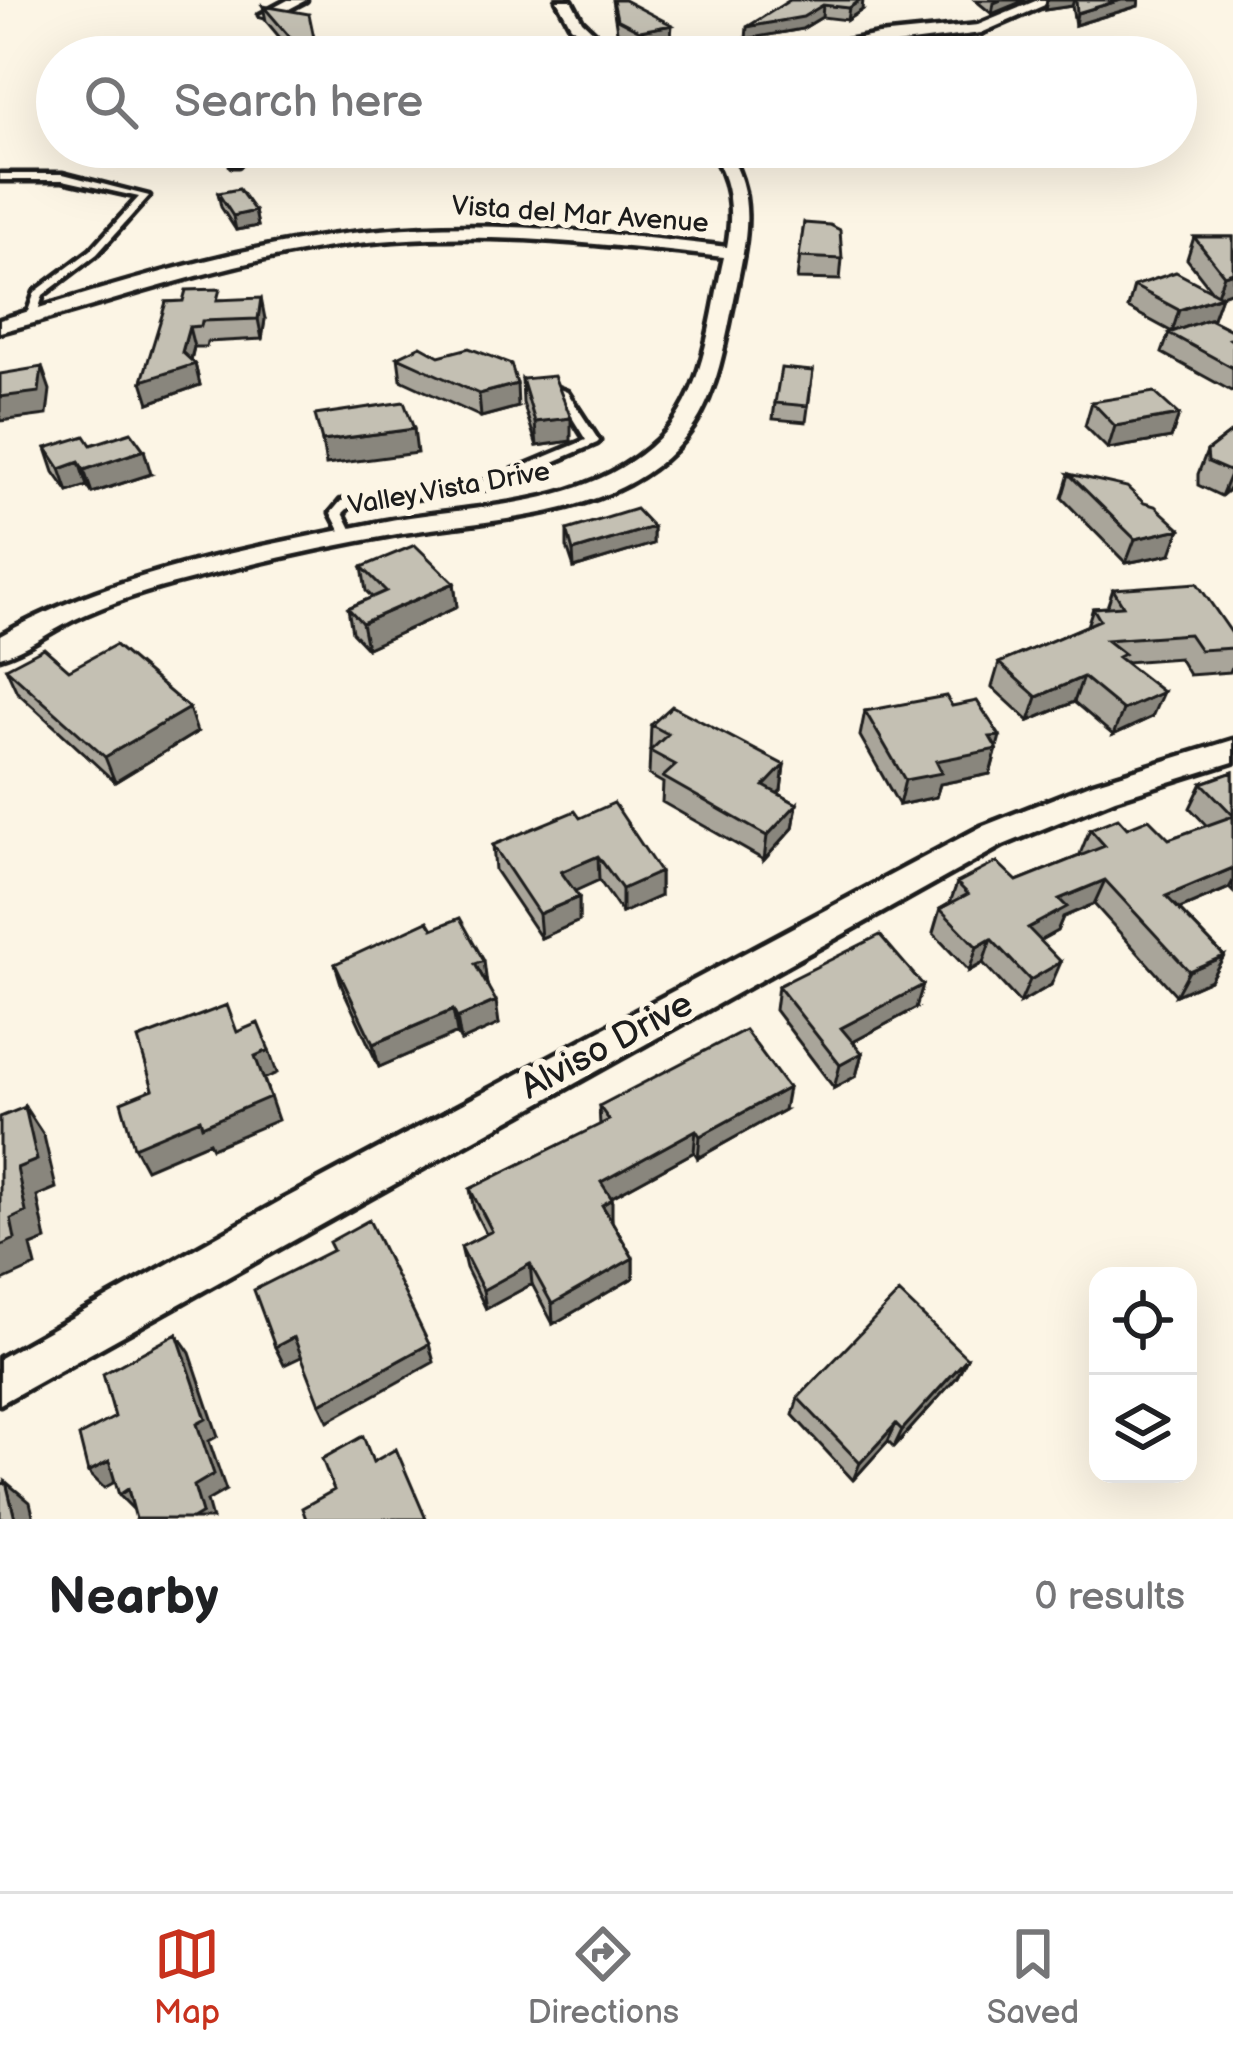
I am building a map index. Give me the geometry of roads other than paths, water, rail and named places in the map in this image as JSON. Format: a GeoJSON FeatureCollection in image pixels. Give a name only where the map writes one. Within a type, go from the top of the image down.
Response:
{"type":"FeatureCollection","features":[{"type":"Feature","properties":{"kind":"street"},"geometry":{"type":"LineString","coordinates":[[267,15],[299,0]]}},
{"type":"Feature","properties":{"kind":"street"},"geometry":{"type":"LineString","coordinates":[[564,0],[576,24],[589,36]]}},
{"type":"Feature","properties":{"kind":"street"},"geometry":{"type":"LineString","coordinates":[[902,36],[981,29],[1048,0]]}},
{"type":"Feature","properties":{"kind":"street","name":"Valley Vista Drive"},"geometry":{"type":"LineString","coordinates":[[0,648],[34,624],[107,594],[418,523],[499,515],[556,502],[604,485],[644,463],[684,424],[704,385],[743,203],[731,168]]}},
{"type":"Feature","properties":{"kind":"street","name":"Vista del Mar Avenue"},"geometry":{"type":"LineString","coordinates":[[0,326],[220,261],[380,235],[539,234],[735,253]]}},
{"type":"Feature","properties":{"kind":"street","name":"Alviso Drive"},"geometry":{"type":"LineString","coordinates":[[0,1382],[296,1214],[992,836],[1104,790],[1233,751]]}},
{"type":"Feature","properties":{"kind":"lane"},"geometry":{"type":"LineString","coordinates":[[0,177],[63,177],[145,196],[94,252],[38,294],[31,317]]}},
{"type":"Feature","properties":{"kind":"lane"},"geometry":{"type":"LineString","coordinates":[[350,537],[337,513],[344,504],[491,484],[593,441],[563,394],[539,385]]}}]}
